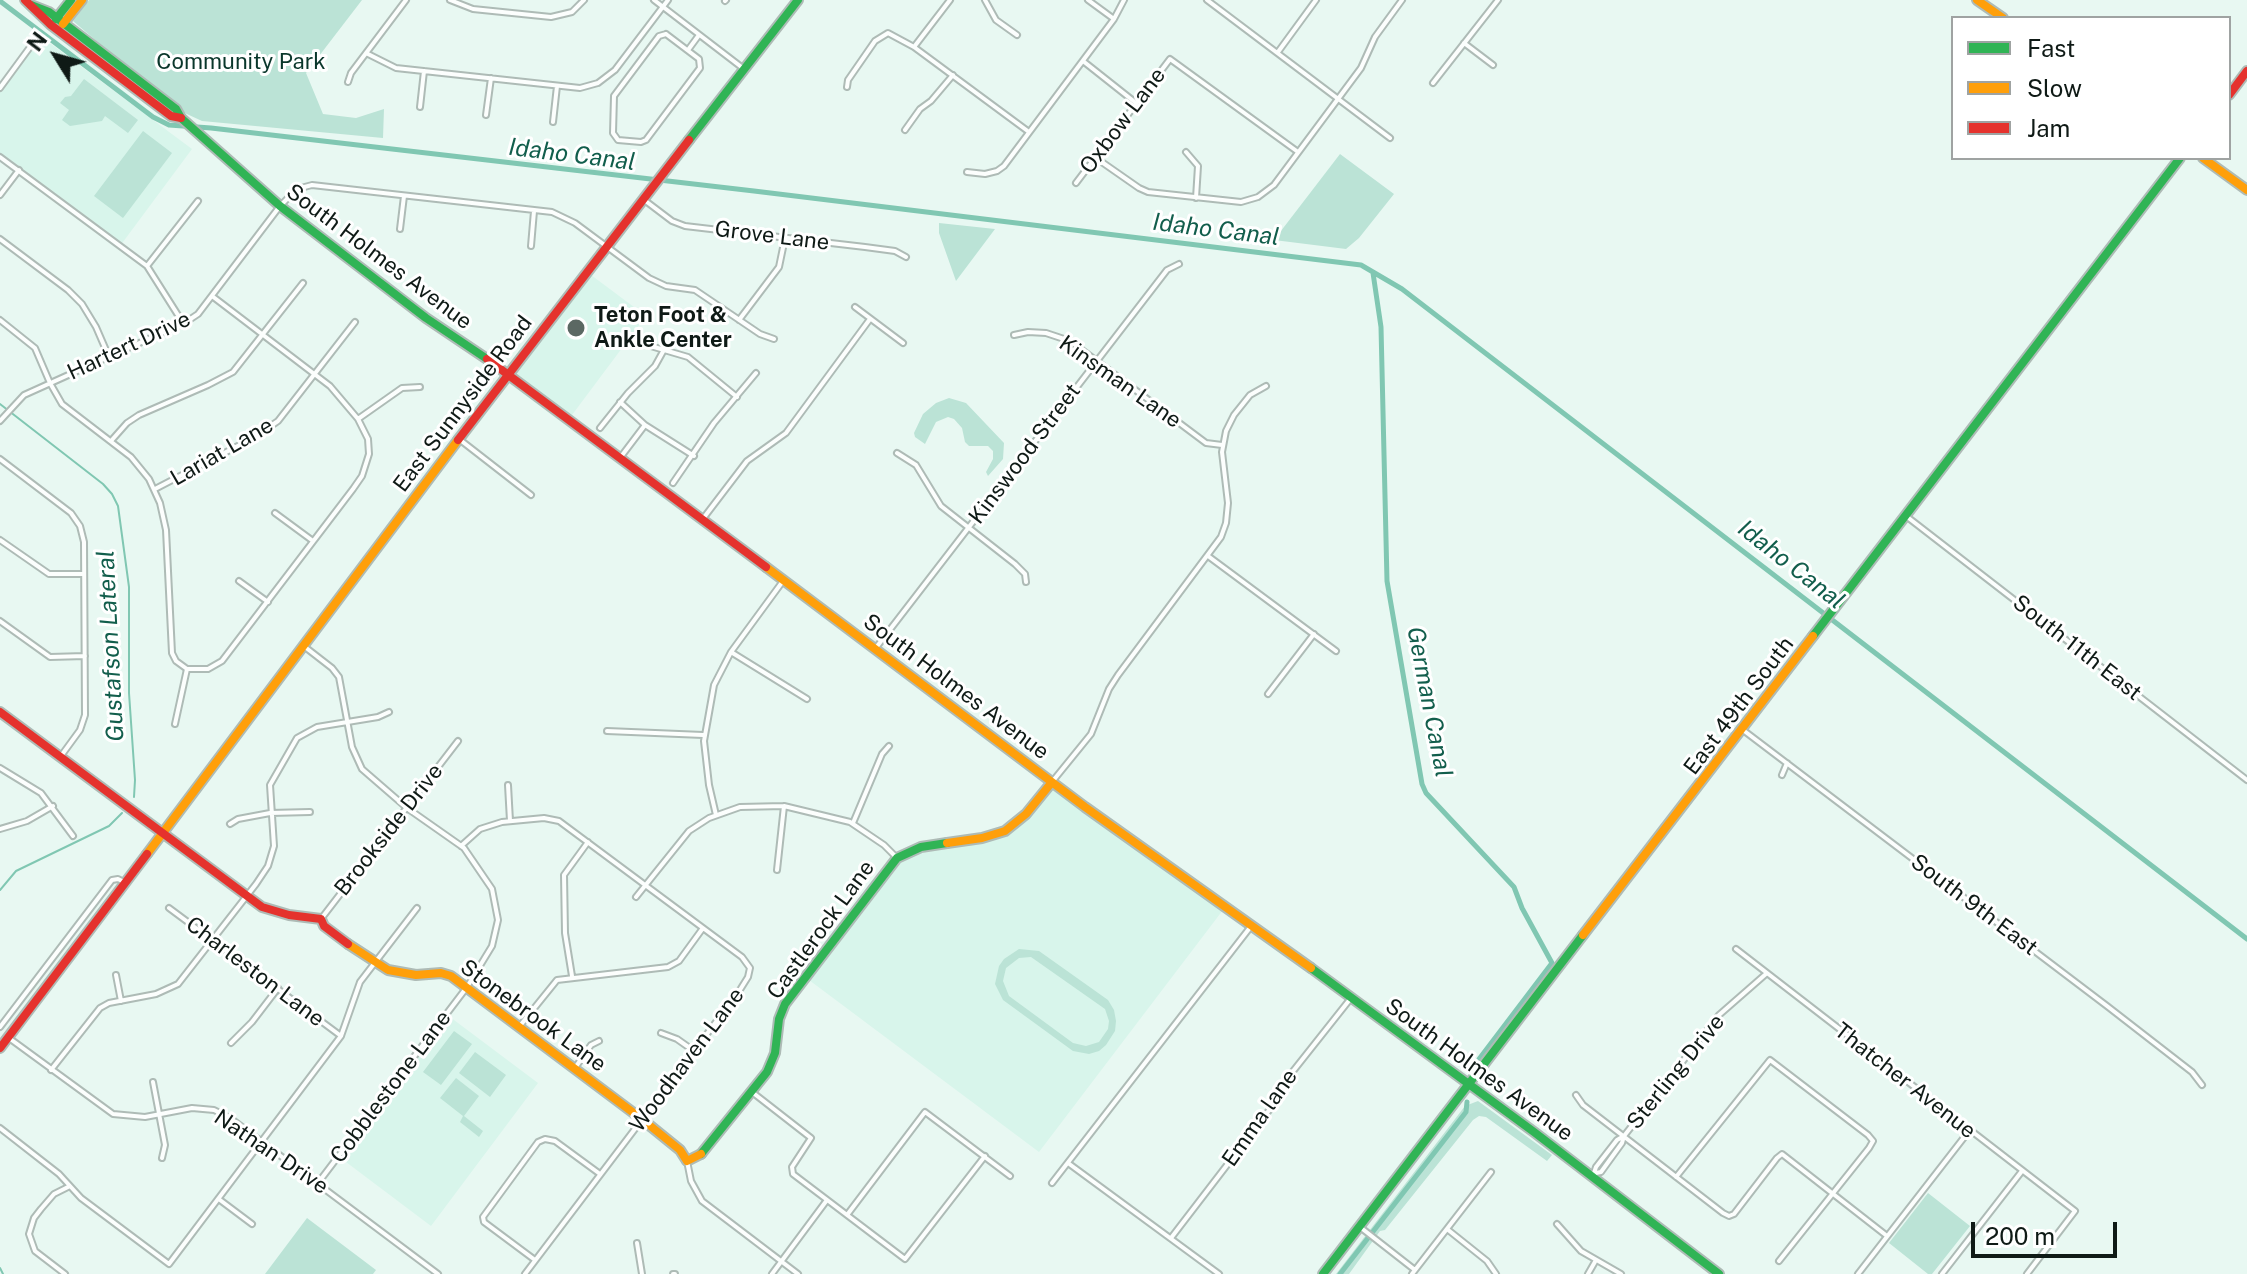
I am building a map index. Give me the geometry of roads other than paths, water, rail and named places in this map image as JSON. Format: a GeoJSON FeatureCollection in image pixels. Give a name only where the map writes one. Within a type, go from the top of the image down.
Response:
{"type":"FeatureCollection","features":[{"type":"Feature","properties":{"kind":"street"},"geometry":{"type":"LineString","coordinates":[[58,24],[71,0]]}},
{"type":"Feature","properties":{"kind":"street"},"geometry":{"type":"LineString","coordinates":[[58,24],[82,0]]}},
{"type":"Feature","properties":{"kind":"street"},"geometry":{"type":"LineString","coordinates":[[348,82],[351,73],[406,0]]}},
{"type":"Feature","properties":{"kind":"street"},"geometry":{"type":"LineString","coordinates":[[450,0],[473,9],[551,17],[572,12],[584,0]]}},
{"type":"Feature","properties":{"kind":"street"},"geometry":{"type":"LineString","coordinates":[[654,0],[744,69]]}},
{"type":"Feature","properties":{"kind":"street"},"geometry":{"type":"LineString","coordinates":[[366,53],[396,68],[580,88],[591,86],[609,75],[631,51],[668,0]]}},
{"type":"Feature","properties":{"kind":"street","name":"East Sunnyside Road"},"geometry":{"type":"LineString","coordinates":[[0,1048],[305,647],[508,373],[798,0]]}},
{"type":"Feature","properties":{"kind":"street"},"geometry":{"type":"LineString","coordinates":[[914,47],[950,0]]}},
{"type":"Feature","properties":{"kind":"street"},"geometry":{"type":"LineString","coordinates":[[985,0],[996,20],[1017,35]]}},
{"type":"Feature","properties":{"kind":"street"},"geometry":{"type":"LineString","coordinates":[[1088,0],[1114,19]]}},
{"type":"Feature","properties":{"kind":"street"},"geometry":{"type":"LineString","coordinates":[[967,172],[985,174],[999,170],[1114,19],[1124,0]]}},
{"type":"Feature","properties":{"kind":"street"},"geometry":{"type":"LineString","coordinates":[[1207,0],[1390,138]]}},
{"type":"Feature","properties":{"kind":"street"},"geometry":{"type":"LineString","coordinates":[[1278,52],[1316,0]]}},
{"type":"Feature","properties":{"kind":"street"},"geometry":{"type":"LineString","coordinates":[[1096,158],[1139,188],[1241,202],[1258,197],[1274,185],[1361,68],[1375,37],[1402,0]]}},
{"type":"Feature","properties":{"kind":"street"},"geometry":{"type":"LineString","coordinates":[[1433,83],[1498,0]]}},
{"type":"Feature","properties":{"kind":"street"},"geometry":{"type":"LineString","coordinates":[[1977,0],[2000,16]]}},
{"type":"Feature","properties":{"kind":"street","name":"South Holmes Avenue"},"geometry":{"type":"LineString","coordinates":[[28,2],[171,116],[181,118],[280,206],[426,318],[508,373],[1052,782],[1594,1175],[1719,1274]]}},
{"type":"Feature","properties":{"kind":"street"},"geometry":{"type":"LineString","coordinates":[[847,87],[854,70],[878,37],[888,33],[914,47],[1029,132]]}},
{"type":"Feature","properties":{"kind":"street"},"geometry":{"type":"LineString","coordinates":[[666,34],[688,50],[701,61],[700,68],[646,140],[616,138],[613,133],[614,96],[659,36],[666,34]]}},
{"type":"Feature","properties":{"kind":"street"},"geometry":{"type":"LineString","coordinates":[[688,50],[699,35]]}},
{"type":"Feature","properties":{"kind":"street"},"geometry":{"type":"LineString","coordinates":[[0,88],[33,43]]}},
{"type":"Feature","properties":{"kind":"street"},"geometry":{"type":"LineString","coordinates":[[1464,43],[1493,65]]}},
{"type":"Feature","properties":{"kind":"street","name":"Oxbow Lane"},"geometry":{"type":"LineString","coordinates":[[1076,183],[1170,59],[1298,152]]}},
{"type":"Feature","properties":{"kind":"street"},"geometry":{"type":"LineString","coordinates":[[1083,61],[1136,103]]}},
{"type":"Feature","properties":{"kind":"street"},"geometry":{"type":"LineString","coordinates":[[420,107],[424,71]]}},
{"type":"Feature","properties":{"kind":"street"},"geometry":{"type":"LineString","coordinates":[[2231,92],[2247,71]]}},
{"type":"Feature","properties":{"kind":"street"},"geometry":{"type":"LineString","coordinates":[[905,130],[920,109],[953,75]]}},
{"type":"Feature","properties":{"kind":"street"},"geometry":{"type":"LineString","coordinates":[[486,115],[491,78]]}},
{"type":"Feature","properties":{"kind":"street"},"geometry":{"type":"LineString","coordinates":[[553,122],[557,86]]}},
{"type":"Feature","properties":{"kind":"street"},"geometry":{"type":"LineString","coordinates":[[1186,152],[1198,166],[1196,198]]}},
{"type":"Feature","properties":{"kind":"street"},"geometry":{"type":"LineString","coordinates":[[0,157],[147,266],[183,323]]}},
{"type":"Feature","properties":{"kind":"street","name":"East 49th South"},"geometry":{"type":"LineString","coordinates":[[1323,1274],[1364,1230],[1470,1085],[2178,160]]}},
{"type":"Feature","properties":{"kind":"street"},"geometry":{"type":"LineString","coordinates":[[2206,160],[2247,190]]}},
{"type":"Feature","properties":{"kind":"street"},"geometry":{"type":"LineString","coordinates":[[0,195],[19,170]]}},
{"type":"Feature","properties":{"kind":"street","name":"Hartert Drive"},"geometry":{"type":"LineString","coordinates":[[0,421],[24,395],[198,314],[280,206],[297,189],[312,185],[565,217],[649,278],[666,286],[695,290],[760,334],[774,339]]}},
{"type":"Feature","properties":{"kind":"street"},"geometry":{"type":"LineString","coordinates":[[400,229],[404,195]]}},
{"type":"Feature","properties":{"kind":"street","name":"Grove Lane"},"geometry":{"type":"LineString","coordinates":[[643,199],[672,221],[685,226],[895,251],[906,257]]}},
{"type":"Feature","properties":{"kind":"street"},"geometry":{"type":"LineString","coordinates":[[147,266],[198,201]]}},
{"type":"Feature","properties":{"kind":"street"},"geometry":{"type":"LineString","coordinates":[[531,246],[534,211]]}},
{"type":"Feature","properties":{"kind":"street"},"geometry":{"type":"LineString","coordinates":[[739,320],[779,267],[785,238]]}},
{"type":"Feature","properties":{"kind":"street"},"geometry":{"type":"LineString","coordinates":[[0,239],[82,304],[109,357]]}},
{"type":"Feature","properties":{"kind":"street","name":"Kinswood Street"},"geometry":{"type":"LineString","coordinates":[[875,649],[1167,270],[1179,264]]}},
{"type":"Feature","properties":{"kind":"street"},"geometry":{"type":"LineString","coordinates":[[111,441],[139,415],[233,372],[303,283]]}},
{"type":"Feature","properties":{"kind":"street"},"geometry":{"type":"LineString","coordinates":[[0,320],[35,348],[62,404],[131,457],[154,490],[166,530],[172,653],[185,668],[208,669],[219,665],[353,489],[366,466],[368,439],[358,419],[317,374],[212,296]]}},
{"type":"Feature","properties":{"kind":"street"},"geometry":{"type":"LineString","coordinates":[[855,307],[903,343]]}},
{"type":"Feature","properties":{"kind":"street"},"geometry":{"type":"LineString","coordinates":[[702,520],[747,461],[786,433],[870,319]]}},
{"type":"Feature","properties":{"kind":"street","name":"Lariat Lane"},"geometry":{"type":"LineString","coordinates":[[154,490],[268,429],[317,374],[355,322]]}},
{"type":"Feature","properties":{"kind":"street","name":"Kinsman Lane"},"geometry":{"type":"LineString","coordinates":[[1014,335],[1028,332],[1070,341],[1206,443],[1222,445]]}},
{"type":"Feature","properties":{"kind":"street"},"geometry":{"type":"LineString","coordinates":[[637,342],[665,348],[699,364],[737,397]]}},
{"type":"Feature","properties":{"kind":"street"},"geometry":{"type":"LineString","coordinates":[[600,428],[655,366],[665,348]]}},
{"type":"Feature","properties":{"kind":"street"},"geometry":{"type":"LineString","coordinates":[[673,483],[714,423],[756,373]]}},
{"type":"Feature","properties":{"kind":"street","name":"Castlerock Lane"},"geometry":{"type":"LineString","coordinates":[[687,1161],[704,1153],[752,1092],[771,1064],[779,1019],[785,1004],[897,858],[921,847],[982,838],[1005,831],[1026,814],[1091,734],[1118,675],[1221,537],[1228,514],[1222,445],[1234,415],[1250,395],[1266,386]]}},
{"type":"Feature","properties":{"kind":"street"},"geometry":{"type":"LineString","coordinates":[[358,419],[402,388],[420,387]]}},
{"type":"Feature","properties":{"kind":"street"},"geometry":{"type":"LineString","coordinates":[[620,402],[645,425],[694,456]]}},
{"type":"Feature","properties":{"kind":"street"},"geometry":{"type":"LineString","coordinates":[[620,458],[645,425]]}},
{"type":"Feature","properties":{"kind":"street"},"geometry":{"type":"LineString","coordinates":[[459,439],[531,495]]}},
{"type":"Feature","properties":{"kind":"street"},"geometry":{"type":"LineString","coordinates":[[897,453],[912,461],[941,506],[1015,564],[1025,574],[1026,582]]}},
{"type":"Feature","properties":{"kind":"street"},"geometry":{"type":"LineString","coordinates":[[0,459],[54,499],[77,522],[85,548],[84,722],[61,756]]}},
{"type":"Feature","properties":{"kind":"street"},"geometry":{"type":"LineString","coordinates":[[275,513],[313,541]]}},
{"type":"Feature","properties":{"kind":"street","name":"South 11th East"},"geometry":{"type":"LineString","coordinates":[[1906,516],[2247,780]]}},
{"type":"Feature","properties":{"kind":"street"},"geometry":{"type":"LineString","coordinates":[[0,540],[49,574],[83,574]]}},
{"type":"Feature","properties":{"kind":"street"},"geometry":{"type":"LineString","coordinates":[[1208,556],[1336,651]]}},
{"type":"Feature","properties":{"kind":"street"},"geometry":{"type":"LineString","coordinates":[[716,815],[703,735],[714,685],[731,652],[783,580]]}},
{"type":"Feature","properties":{"kind":"street"},"geometry":{"type":"LineString","coordinates":[[239,581],[268,602]]}},
{"type":"Feature","properties":{"kind":"street"},"geometry":{"type":"LineString","coordinates":[[0,621],[50,657],[85,656]]}},
{"type":"Feature","properties":{"kind":"street"},"geometry":{"type":"LineString","coordinates":[[1268,694],[1314,634]]}},
{"type":"Feature","properties":{"kind":"street","name":"Cobblestone Lane"},"geometry":{"type":"LineString","coordinates":[[305,647],[339,677],[352,747],[362,769],[407,808],[461,846],[492,889],[498,920],[492,946],[467,987],[318,1183]]}},
{"type":"Feature","properties":{"kind":"street"},"geometry":{"type":"LineString","coordinates":[[731,652],[807,699]]}},
{"type":"Feature","properties":{"kind":"street"},"geometry":{"type":"LineString","coordinates":[[175,724],[185,668]]}},
{"type":"Feature","properties":{"kind":"street"},"geometry":{"type":"LineString","coordinates":[[0,712],[246,896],[272,911],[321,919]]}},
{"type":"Feature","properties":{"kind":"street"},"geometry":{"type":"LineString","coordinates":[[51,1070],[100,1008],[156,994],[178,984],[256,885],[272,855],[274,832],[270,785],[293,742],[317,727],[378,717],[389,712]]}},
{"type":"Feature","properties":{"kind":"street","name":"South 9th East"},"geometry":{"type":"LineString","coordinates":[[1743,730],[2107,1006],[2192,1072],[2202,1085]]}},
{"type":"Feature","properties":{"kind":"street"},"geometry":{"type":"LineString","coordinates":[[607,731],[703,735]]}},
{"type":"Feature","properties":{"kind":"street","name":"Brookside Drive"},"geometry":{"type":"LineString","coordinates":[[321,919],[458,741]]}},
{"type":"Feature","properties":{"kind":"street"},"geometry":{"type":"LineString","coordinates":[[853,823],[882,754],[889,746]]}},
{"type":"Feature","properties":{"kind":"street"},"geometry":{"type":"LineString","coordinates":[[1782,775],[1787,763]]}},
{"type":"Feature","properties":{"kind":"street"},"geometry":{"type":"LineString","coordinates":[[0,768],[30,784],[53,806],[73,836]]}},
{"type":"Feature","properties":{"kind":"street"},"geometry":{"type":"LineString","coordinates":[[508,785],[510,821]]}},
{"type":"Feature","properties":{"kind":"street"},"geometry":{"type":"LineString","coordinates":[[0,829],[27,821],[53,806]]}},
{"type":"Feature","properties":{"kind":"street"},"geometry":{"type":"LineString","coordinates":[[777,870],[784,806]]}},
{"type":"Feature","properties":{"kind":"street"},"geometry":{"type":"LineString","coordinates":[[636,897],[680,840],[698,824],[740,807],[784,806],[853,823],[897,858]]}},
{"type":"Feature","properties":{"kind":"street"},"geometry":{"type":"LineString","coordinates":[[230,824],[238,819],[270,813],[310,812]]}},
{"type":"Feature","properties":{"kind":"street","name":"Woodhaven Lane"},"geometry":{"type":"LineString","coordinates":[[461,846],[480,829],[510,821],[554,819],[746,960],[749,974],[643,1120],[525,1274]]}},
{"type":"Feature","properties":{"kind":"street"},"geometry":{"type":"LineString","coordinates":[[572,976],[565,933],[564,875],[588,842]]}},
{"type":"Feature","properties":{"kind":"street"},"geometry":{"type":"LineString","coordinates":[[0,1027],[112,880],[126,883]]}},
{"type":"Feature","properties":{"kind":"street","name":"Charleston Lane"},"geometry":{"type":"LineString","coordinates":[[169,908],[341,1036]]}},
{"type":"Feature","properties":{"kind":"street"},"geometry":{"type":"LineString","coordinates":[[0,1128],[59,1174],[68,1187],[167,1263],[172,1261],[341,1036],[348,1023],[356,990],[417,908]]}},
{"type":"Feature","properties":{"kind":"street","name":"Stonebrook Lane"},"geometry":{"type":"LineString","coordinates":[[321,919],[324,926],[375,963],[398,973],[447,974],[467,987],[680,1150],[702,1201],[798,1274]]}},
{"type":"Feature","properties":{"kind":"street"},"geometry":{"type":"LineString","coordinates":[[1052,1183],[1252,925]]}},
{"type":"Feature","properties":{"kind":"street"},"geometry":{"type":"LineString","coordinates":[[519,1027],[553,982],[572,976],[674,965],[703,927]]}},
{"type":"Feature","properties":{"kind":"street","name":"Thatcher Avenue"},"geometry":{"type":"LineString","coordinates":[[1736,949],[2075,1211],[2027,1274]]}},
{"type":"Feature","properties":{"kind":"street","name":"Sterling Drive"},"geometry":{"type":"LineString","coordinates":[[1594,1175],[1596,1167],[1617,1140],[1624,1136],[1719,1015],[1767,973]]}},
{"type":"Feature","properties":{"kind":"street"},"geometry":{"type":"LineString","coordinates":[[116,975],[121,1001]]}},
{"type":"Feature","properties":{"kind":"street"},"geometry":{"type":"LineString","coordinates":[[231,1043],[278,988]]}},
{"type":"Feature","properties":{"kind":"street","name":"Emma lane"},"geometry":{"type":"LineString","coordinates":[[1171,1238],[1280,1096],[1290,1075],[1351,998]]}},
{"type":"Feature","properties":{"kind":"street"},"geometry":{"type":"LineString","coordinates":[[661,1033],[694,1051]]}},
{"type":"Feature","properties":{"kind":"street","name":"Nathan Drive"},"geometry":{"type":"LineString","coordinates":[[9,1037],[113,1114],[137,1117],[192,1108],[214,1110],[262,1142],[438,1274]]}},
{"type":"Feature","properties":{"kind":"street"},"geometry":{"type":"LineString","coordinates":[[575,1068],[591,1045],[599,1041]]}},
{"type":"Feature","properties":{"kind":"street"},"geometry":{"type":"LineString","coordinates":[[1676,1177],[1770,1060],[1873,1141],[1779,1261]]}},
{"type":"Feature","properties":{"kind":"street"},"geometry":{"type":"LineString","coordinates":[[153,1082],[165,1145],[162,1158]]}},
{"type":"Feature","properties":{"kind":"street"},"geometry":{"type":"LineString","coordinates":[[752,1092],[811,1138],[791,1171],[905,1259],[985,1156]]}},
{"type":"Feature","properties":{"kind":"street"},"geometry":{"type":"LineString","coordinates":[[1576,1095],[1583,1105],[1729,1216],[1734,1214],[1782,1154],[1887,1236]]}},
{"type":"Feature","properties":{"kind":"street"},"geometry":{"type":"LineString","coordinates":[[847,1215],[925,1112],[1010,1176]]}},
{"type":"Feature","properties":{"kind":"street"},"geometry":{"type":"LineString","coordinates":[[1858,1274],[1969,1131]]}},
{"type":"Feature","properties":{"kind":"street"},"geometry":{"type":"LineString","coordinates":[[535,1260],[484,1222],[483,1217],[538,1142],[545,1139],[555,1141],[600,1174]]}},
{"type":"Feature","properties":{"kind":"street"},"geometry":{"type":"LineString","coordinates":[[1068,1163],[1219,1274]]}},
{"type":"Feature","properties":{"kind":"street"},"geometry":{"type":"LineString","coordinates":[[1942,1274],[2022,1171]]}},
{"type":"Feature","properties":{"kind":"street"},"geometry":{"type":"LineString","coordinates":[[1364,1230],[1414,1272],[1491,1172]]}},
{"type":"Feature","properties":{"kind":"street"},"geometry":{"type":"LineString","coordinates":[[65,1274],[35,1251],[29,1234],[34,1218],[41,1209],[54,1194],[68,1187]]}},
{"type":"Feature","properties":{"kind":"street"},"geometry":{"type":"LineString","coordinates":[[220,1200],[252,1224]]}},
{"type":"Feature","properties":{"kind":"street"},"geometry":{"type":"LineString","coordinates":[[772,1274],[827,1200]]}},
{"type":"Feature","properties":{"kind":"street"},"geometry":{"type":"LineString","coordinates":[[1557,1224],[1581,1251],[1621,1274]]}},
{"type":"Feature","properties":{"kind":"street"},"geometry":{"type":"LineString","coordinates":[[1447,1229],[1487,1261],[1496,1274]]}},
{"type":"Feature","properties":{"kind":"street"},"geometry":{"type":"LineString","coordinates":[[637,1243],[642,1274]]}},
{"type":"Feature","properties":{"kind":"street"},"geometry":{"type":"LineString","coordinates":[[1588,1274],[1596,1260]]}},
{"type":"Feature","properties":{"kind":"waterway","name":"Idaho Canal"},"geometry":{"type":"LineString","coordinates":[[0,1],[153,117],[169,125],[754,191],[1361,265],[1402,289],[2247,939]]}},
{"type":"Feature","properties":{"kind":"waterway","name":"German Canal"},"geometry":{"type":"LineString","coordinates":[[1373,273],[1381,327],[1387,581],[1422,784],[1426,793],[1514,887],[1552,963],[1470,1071]]}},
{"type":"Feature","properties":{"kind":"waterway","name":"Gustafson Lateral"},"geometry":{"type":"LineString","coordinates":[[0,404],[103,484],[118,506],[129,587],[129,693],[134,797]]}},
{"type":"Feature","properties":{"kind":"waterway","name":"Gustafson Lateral"},"geometry":{"type":"LineString","coordinates":[[0,890],[16,871],[109,826],[122,813]]}},
{"type":"Feature","properties":{"kind":"waterway","name":"German Canal"},"geometry":{"type":"LineString","coordinates":[[1340,1274],[1466,1112],[1467,1102]]}},
{"type":"Feature","properties":{"kind":"waterway","name":"Gustafson Lateral"},"geometry":{"type":"LineString","coordinates":[[0,1268],[3,1274]]}},
{"type":"Feature","properties":{"kind":"place","name":"Teton Foot & Ankle Center"},"geometry":{"type":"Point","coordinates":[576,328]}},
{"type":"Feature","properties":{"kind":"park label","name":"Community Park"},"geometry":{"type":"Point","coordinates":[241,62]}}]}
